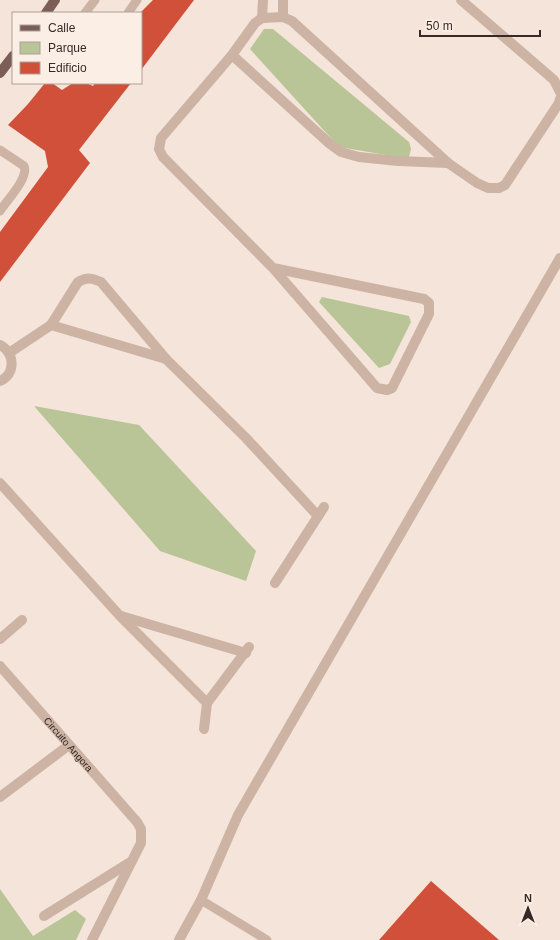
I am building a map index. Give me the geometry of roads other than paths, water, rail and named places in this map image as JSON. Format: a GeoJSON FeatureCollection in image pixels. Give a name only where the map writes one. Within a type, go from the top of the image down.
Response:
{"type":"FeatureCollection","features":[{"type":"Feature","properties":{"kind":"main road"},"geometry":{"type":"LineString","coordinates":[[47,12],[55,0]]}},
{"type":"Feature","properties":{"kind":"main road"},"geometry":{"type":"LineString","coordinates":[[0,73],[12,57]]}},
{"type":"Feature","properties":{"kind":"street"},"geometry":{"type":"LineString","coordinates":[[262,18],[263,0]]}},
{"type":"Feature","properties":{"kind":"street"},"geometry":{"type":"LineString","coordinates":[[283,0],[284,17]]}},
{"type":"Feature","properties":{"kind":"street"},"geometry":{"type":"LineString","coordinates":[[461,0],[554,80],[560,92]]}},
{"type":"Feature","properties":{"kind":"street"},"geometry":{"type":"LineString","coordinates":[[273,268],[424,299],[429,303],[429,314],[392,388],[387,390],[376,388],[273,268],[163,157],[159,149],[160,138],[232,55],[255,24],[262,18],[284,17],[292,21],[448,163],[477,183],[488,188],[499,188],[505,185],[559,103],[560,99]]}},
{"type":"Feature","properties":{"kind":"street"},"geometry":{"type":"LineString","coordinates":[[232,55],[330,144],[341,152],[359,157],[398,161],[448,163]]}},
{"type":"Feature","properties":{"kind":"street"},"geometry":{"type":"LineString","coordinates":[[179,940],[201,900],[238,815],[560,258]]}},
{"type":"Feature","properties":{"kind":"street"},"geometry":{"type":"LineString","coordinates":[[9,353],[50,325],[78,282],[84,279],[93,278],[101,282],[166,359],[246,438],[318,516]]}},
{"type":"Feature","properties":{"kind":"street"},"geometry":{"type":"LineString","coordinates":[[50,325],[166,359]]}},
{"type":"Feature","properties":{"kind":"street"},"geometry":{"type":"LineString","coordinates":[[0,345],[6,348],[12,365],[11,371],[0,381]]}},
{"type":"Feature","properties":{"kind":"street"},"geometry":{"type":"LineString","coordinates":[[0,483],[120,616],[207,703]]}},
{"type":"Feature","properties":{"kind":"street"},"geometry":{"type":"LineString","coordinates":[[275,583],[324,507]]}},
{"type":"Feature","properties":{"kind":"street"},"geometry":{"type":"LineString","coordinates":[[120,616],[248,650],[207,703],[204,729]]}},
{"type":"Feature","properties":{"kind":"street"},"geometry":{"type":"LineString","coordinates":[[0,639],[22,620]]}},
{"type":"Feature","properties":{"kind":"street","name":"Circuito Angora"},"geometry":{"type":"LineString","coordinates":[[0,666],[137,822],[141,829],[142,837],[132,861]]}},
{"type":"Feature","properties":{"kind":"street"},"geometry":{"type":"LineString","coordinates":[[0,797],[69,745]]}},
{"type":"Feature","properties":{"kind":"street"},"geometry":{"type":"LineString","coordinates":[[44,916],[132,861]]}},
{"type":"Feature","properties":{"kind":"street"},"geometry":{"type":"LineString","coordinates":[[92,940],[132,861]]}},
{"type":"Feature","properties":{"kind":"lane"},"geometry":{"type":"LineString","coordinates":[[86,12],[95,0]]}},
{"type":"Feature","properties":{"kind":"lane"},"geometry":{"type":"LineString","coordinates":[[129,12],[137,0]]}},
{"type":"Feature","properties":{"kind":"lane"},"geometry":{"type":"LineString","coordinates":[[0,150],[24,166],[25,173],[24,178],[0,211]]}},
{"type":"Feature","properties":{"kind":"lane"},"geometry":{"type":"LineString","coordinates":[[201,900],[267,940]]}}]}
